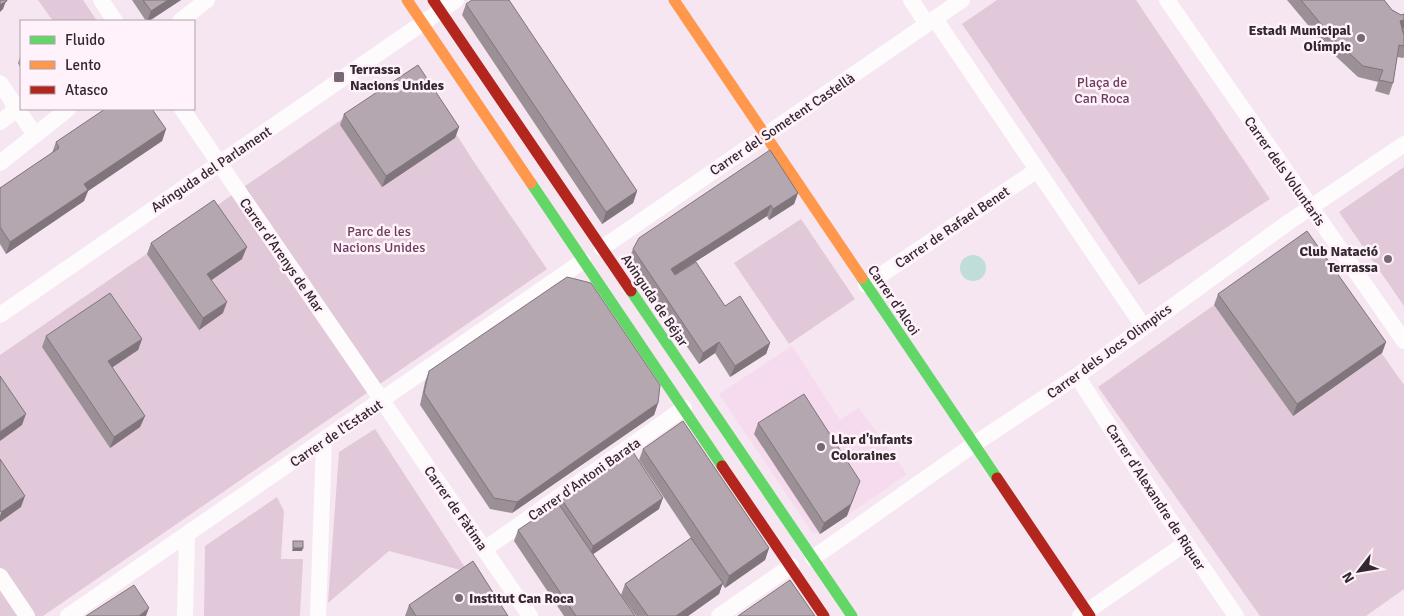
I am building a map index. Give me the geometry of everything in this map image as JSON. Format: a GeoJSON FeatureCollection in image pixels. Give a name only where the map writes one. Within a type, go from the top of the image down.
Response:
{"type":"FeatureCollection","features":[{"type":"Feature","properties":{"kind":"main road"},"geometry":{"type":"LineString","coordinates":[[407,0],[824,616]]}},
{"type":"Feature","properties":{"kind":"main road","name":"Carrer d'Alcoi"},"geometry":{"type":"LineString","coordinates":[[674,0],[1085,614]]}},
{"type":"Feature","properties":{"kind":"main road","name":"Avinguda de Béjar"},"geometry":{"type":"LineString","coordinates":[[437,5],[852,616]]}},
{"type":"Feature","properties":{"kind":"main road","name":"Carrer de l'Estatut"},"geometry":{"type":"LineString","coordinates":[[584,261],[602,248]]}},
{"type":"Feature","properties":{"kind":"street"},"geometry":{"type":"LineString","coordinates":[[101,0],[114,20]]}},
{"type":"Feature","properties":{"kind":"street"},"geometry":{"type":"LineString","coordinates":[[181,20],[208,0]]}},
{"type":"Feature","properties":{"kind":"street","name":"Avinguda del Parlament"},"geometry":{"type":"LineString","coordinates":[[0,315],[423,24],[437,5],[456,0]]}},
{"type":"Feature","properties":{"kind":"street"},"geometry":{"type":"LineString","coordinates":[[911,0],[931,22],[1037,170],[1143,326]]}},
{"type":"Feature","properties":{"kind":"street","name":"Carrer dels Voluntaris"},"geometry":{"type":"LineString","coordinates":[[1167,0],[1404,341]]}},
{"type":"Feature","properties":{"kind":"street","name":"Carrer del Sometent Castellà"},"geometry":{"type":"LineString","coordinates":[[602,248],[765,134],[931,22],[953,2]]}},
{"type":"Feature","properties":{"kind":"street"},"geometry":{"type":"LineString","coordinates":[[0,83],[35,135]]}},
{"type":"Feature","properties":{"kind":"street"},"geometry":{"type":"LineString","coordinates":[[0,122],[12,113],[14,104]]}},
{"type":"Feature","properties":{"kind":"street"},"geometry":{"type":"LineString","coordinates":[[2,158],[67,110]]}},
{"type":"Feature","properties":{"kind":"street","name":"Carrer d'Arenys de Mar"},"geometry":{"type":"LineString","coordinates":[[183,110],[382,401]]}},
{"type":"Feature","properties":{"kind":"street","name":"Carrer dels Jocs Olimpics"},"geometry":{"type":"LineString","coordinates":[[813,558],[973,445],[1077,376],[1143,326],[1404,144]]}},
{"type":"Feature","properties":{"kind":"street","name":"Carrer de Rafael Benet"},"geometry":{"type":"LineString","coordinates":[[866,285],[1037,170]]}},
{"type":"Feature","properties":{"kind":"street","name":"Carrer de l'Estatut"},"geometry":{"type":"LineString","coordinates":[[68,616],[584,261]]}},
{"type":"Feature","properties":{"kind":"street","name":"Carrer d'Alexandre de Riquer"},"geometry":{"type":"LineString","coordinates":[[1077,376],[1186,544],[1236,616]]}},
{"type":"Feature","properties":{"kind":"street","name":"Carrer de Fàtima"},"geometry":{"type":"LineString","coordinates":[[382,401],[530,616]]}},
{"type":"Feature","properties":{"kind":"street","name":"Carrer d'Antoni Barata"},"geometry":{"type":"LineString","coordinates":[[484,549],[684,408]]}},
{"type":"Feature","properties":{"kind":"street"},"geometry":{"type":"LineString","coordinates":[[318,616],[324,441]]}},
{"type":"Feature","properties":{"kind":"street"},"geometry":{"type":"LineString","coordinates":[[185,616],[188,535]]}},
{"type":"Feature","properties":{"kind":"street"},"geometry":{"type":"LineString","coordinates":[[1085,614],[1186,544]]}},
{"type":"Feature","properties":{"kind":"street"},"geometry":{"type":"LineString","coordinates":[[719,616],[790,566]]}},
{"type":"Feature","properties":{"kind":"street"},"geometry":{"type":"LineString","coordinates":[[0,576],[27,616]]}},
{"type":"Feature","properties":{"kind":"shaded area"},"geometry":{"type":"Polygon","coordinates":[[[973,255],[982,259],[986,268],[982,277],[973,281],[964,277],[960,268],[964,259],[973,255]]]}},
{"type":"Feature","properties":{"kind":"shaded area","name":"Llar d'infants Coloraines"},"geometry":{"type":"Polygon","coordinates":[[[792,346],[840,420],[859,408],[907,474],[820,534],[812,532],[719,394],[792,346]]]}},
{"type":"Feature","properties":{"kind":"green space"},"geometry":{"type":"Polygon","coordinates":[[[38,0],[83,0],[96,20],[52,20],[38,0]]]}},
{"type":"Feature","properties":{"kind":"green space","name":"Plaça de Can Roca"},"geometry":{"type":"Polygon","coordinates":[[[997,0],[1136,0],[1270,199],[1139,285],[962,24],[997,0]]]}},
{"type":"Feature","properties":{"kind":"green space","name":"Parc de les Nacions Unides"},"geometry":{"type":"Polygon","coordinates":[[[415,69],[474,162],[547,269],[43,616],[0,616],[0,355],[415,69]]]}},
{"type":"Feature","properties":{"kind":"green space","name":"Club Natació Terrassa"},"geometry":{"type":"Polygon","coordinates":[[[1404,167],[1404,306],[1339,212],[1404,167]]]}},
{"type":"Feature","properties":{"kind":"green space"},"geometry":{"type":"Polygon","coordinates":[[[801,219],[855,299],[789,344],[734,263],[801,219]]]}},
{"type":"Feature","properties":{"kind":"green space"},"geometry":{"type":"Polygon","coordinates":[[[1303,242],[1404,385],[1404,589],[1366,616],[1260,616],[1098,387],[1303,242]]]}},
{"type":"Feature","properties":{"kind":"green space"},"geometry":{"type":"Polygon","coordinates":[[[375,429],[468,572],[389,551],[328,603],[339,452],[375,429]]]}},
{"type":"Feature","properties":{"kind":"green space"},"geometry":{"type":"Polygon","coordinates":[[[277,497],[284,511],[281,559],[303,559],[300,616],[204,616],[205,546],[277,497]]]}},
{"type":"Feature","properties":{"kind":"building"},"geometry":{"type":"Polygon","coordinates":[[[0,0],[6,0],[7,1],[0,5],[0,0]]]}},
{"type":"Feature","properties":{"kind":"building"},"geometry":{"type":"Polygon","coordinates":[[[143,0],[168,0],[151,11],[143,0]]]}},
{"type":"Feature","properties":{"kind":"building"},"geometry":{"type":"Polygon","coordinates":[[[472,0],[509,0],[637,191],[606,212],[466,4],[472,0]]]}},
{"type":"Feature","properties":{"kind":"building","name":"Estadi Municipal Olímpic"},"geometry":{"type":"Polygon","coordinates":[[[1301,0],[1384,0],[1392,10],[1401,15],[1404,14],[1404,20],[1400,21],[1404,35],[1404,46],[1399,45],[1393,83],[1379,80],[1383,70],[1363,66],[1332,37],[1301,0]]]}},
{"type":"Feature","properties":{"kind":"building"},"geometry":{"type":"Polygon","coordinates":[[[418,65],[459,127],[386,176],[344,114],[418,65]]]}},
{"type":"Feature","properties":{"kind":"building"},"geometry":{"type":"Polygon","coordinates":[[[104,110],[153,110],[166,129],[84,184],[88,190],[10,242],[0,227],[0,188],[59,148],[56,142],[104,110]]]}},
{"type":"Feature","properties":{"kind":"building"},"geometry":{"type":"Polygon","coordinates":[[[770,150],[798,193],[773,209],[771,205],[671,269],[675,275],[696,262],[725,306],[740,296],[770,343],[735,366],[719,342],[703,353],[633,249],[639,238],[770,150]]]}},
{"type":"Feature","properties":{"kind":"building"},"geometry":{"type":"Polygon","coordinates":[[[214,200],[247,247],[207,274],[227,302],[203,318],[151,243],[214,200]]]}},
{"type":"Feature","properties":{"kind":"building"},"geometry":{"type":"Polygon","coordinates":[[[1307,231],[1386,342],[1297,404],[1218,294],[1307,231]]]}},
{"type":"Feature","properties":{"kind":"building"},"geometry":{"type":"Polygon","coordinates":[[[567,277],[591,283],[660,385],[658,403],[517,502],[494,498],[424,393],[429,371],[567,277]]]}},
{"type":"Feature","properties":{"kind":"building"},"geometry":{"type":"Polygon","coordinates":[[[110,293],[142,339],[108,361],[145,416],[114,437],[46,336],[110,293]]]}},
{"type":"Feature","properties":{"kind":"building"},"geometry":{"type":"Polygon","coordinates":[[[0,376],[26,414],[0,432],[0,376]]]}},
{"type":"Feature","properties":{"kind":"building"},"geometry":{"type":"Polygon","coordinates":[[[804,394],[860,481],[851,504],[824,523],[758,423],[804,394]]]}},
{"type":"Feature","properties":{"kind":"building"},"geometry":{"type":"Polygon","coordinates":[[[683,421],[769,548],[729,576],[643,449],[683,421]]]}},
{"type":"Feature","properties":{"kind":"building"},"geometry":{"type":"Polygon","coordinates":[[[633,452],[663,498],[593,546],[562,500],[633,452]]]}},
{"type":"Feature","properties":{"kind":"building"},"geometry":{"type":"Polygon","coordinates":[[[0,459],[25,496],[1,512],[0,510],[0,459]]]}},
{"type":"Feature","properties":{"kind":"building"},"geometry":{"type":"Polygon","coordinates":[[[558,503],[635,616],[576,616],[518,530],[558,503]]]}},
{"type":"Feature","properties":{"kind":"building"},"geometry":{"type":"Polygon","coordinates":[[[691,538],[723,583],[676,616],[648,616],[625,584],[691,538]]]}},
{"type":"Feature","properties":{"kind":"building"},"geometry":{"type":"Polygon","coordinates":[[[293,541],[303,541],[303,548],[293,548],[293,541]]]}},
{"type":"Feature","properties":{"kind":"building","name":"Institut Can Roca"},"geometry":{"type":"Polygon","coordinates":[[[473,561],[508,616],[416,616],[409,605],[473,561]]]}},
{"type":"Feature","properties":{"kind":"building"},"geometry":{"type":"Polygon","coordinates":[[[790,580],[815,616],[738,616],[790,580]]]}},
{"type":"Feature","properties":{"kind":"building"},"geometry":{"type":"Polygon","coordinates":[[[134,585],[149,608],[139,616],[86,616],[134,585]]]}},
{"type":"Feature","properties":{"kind":"traffic: fast"},"geometry":{"type":"LineString","coordinates":[[531,183],[722,466]]}},
{"type":"Feature","properties":{"kind":"traffic: fast"},"geometry":{"type":"LineString","coordinates":[[862,278],[997,478]]}},
{"type":"Feature","properties":{"kind":"traffic: fast"},"geometry":{"type":"LineString","coordinates":[[631,291],[852,616]]}},
{"type":"Feature","properties":{"kind":"traffic: slow"},"geometry":{"type":"LineString","coordinates":[[407,0],[531,183]]}},
{"type":"Feature","properties":{"kind":"traffic: slow"},"geometry":{"type":"LineString","coordinates":[[674,0],[862,278]]}},
{"type":"Feature","properties":{"kind":"traffic: jam"},"geometry":{"type":"LineString","coordinates":[[433,0],[631,291]]}},
{"type":"Feature","properties":{"kind":"traffic: jam"},"geometry":{"type":"LineString","coordinates":[[722,466],[824,616]]}},
{"type":"Feature","properties":{"kind":"traffic: jam"},"geometry":{"type":"LineString","coordinates":[[997,478],[1090,616]]}},
{"type":"Feature","properties":{"kind":"place","name":"Estadi Municipal Olímpic"},"geometry":{"type":"Point","coordinates":[1361,38]}},
{"type":"Feature","properties":{"kind":"place","name":"Terrassa Nacions Unides"},"geometry":{"type":"Point","coordinates":[339,77]}},
{"type":"Feature","properties":{"kind":"place","name":"Club Natació Terrassa"},"geometry":{"type":"Point","coordinates":[1388,259]}},
{"type":"Feature","properties":{"kind":"place","name":"Llar d'infants Coloraines"},"geometry":{"type":"Point","coordinates":[821,447]}},
{"type":"Feature","properties":{"kind":"place","name":"Institut Can Roca"},"geometry":{"type":"Point","coordinates":[459,598]}}]}
